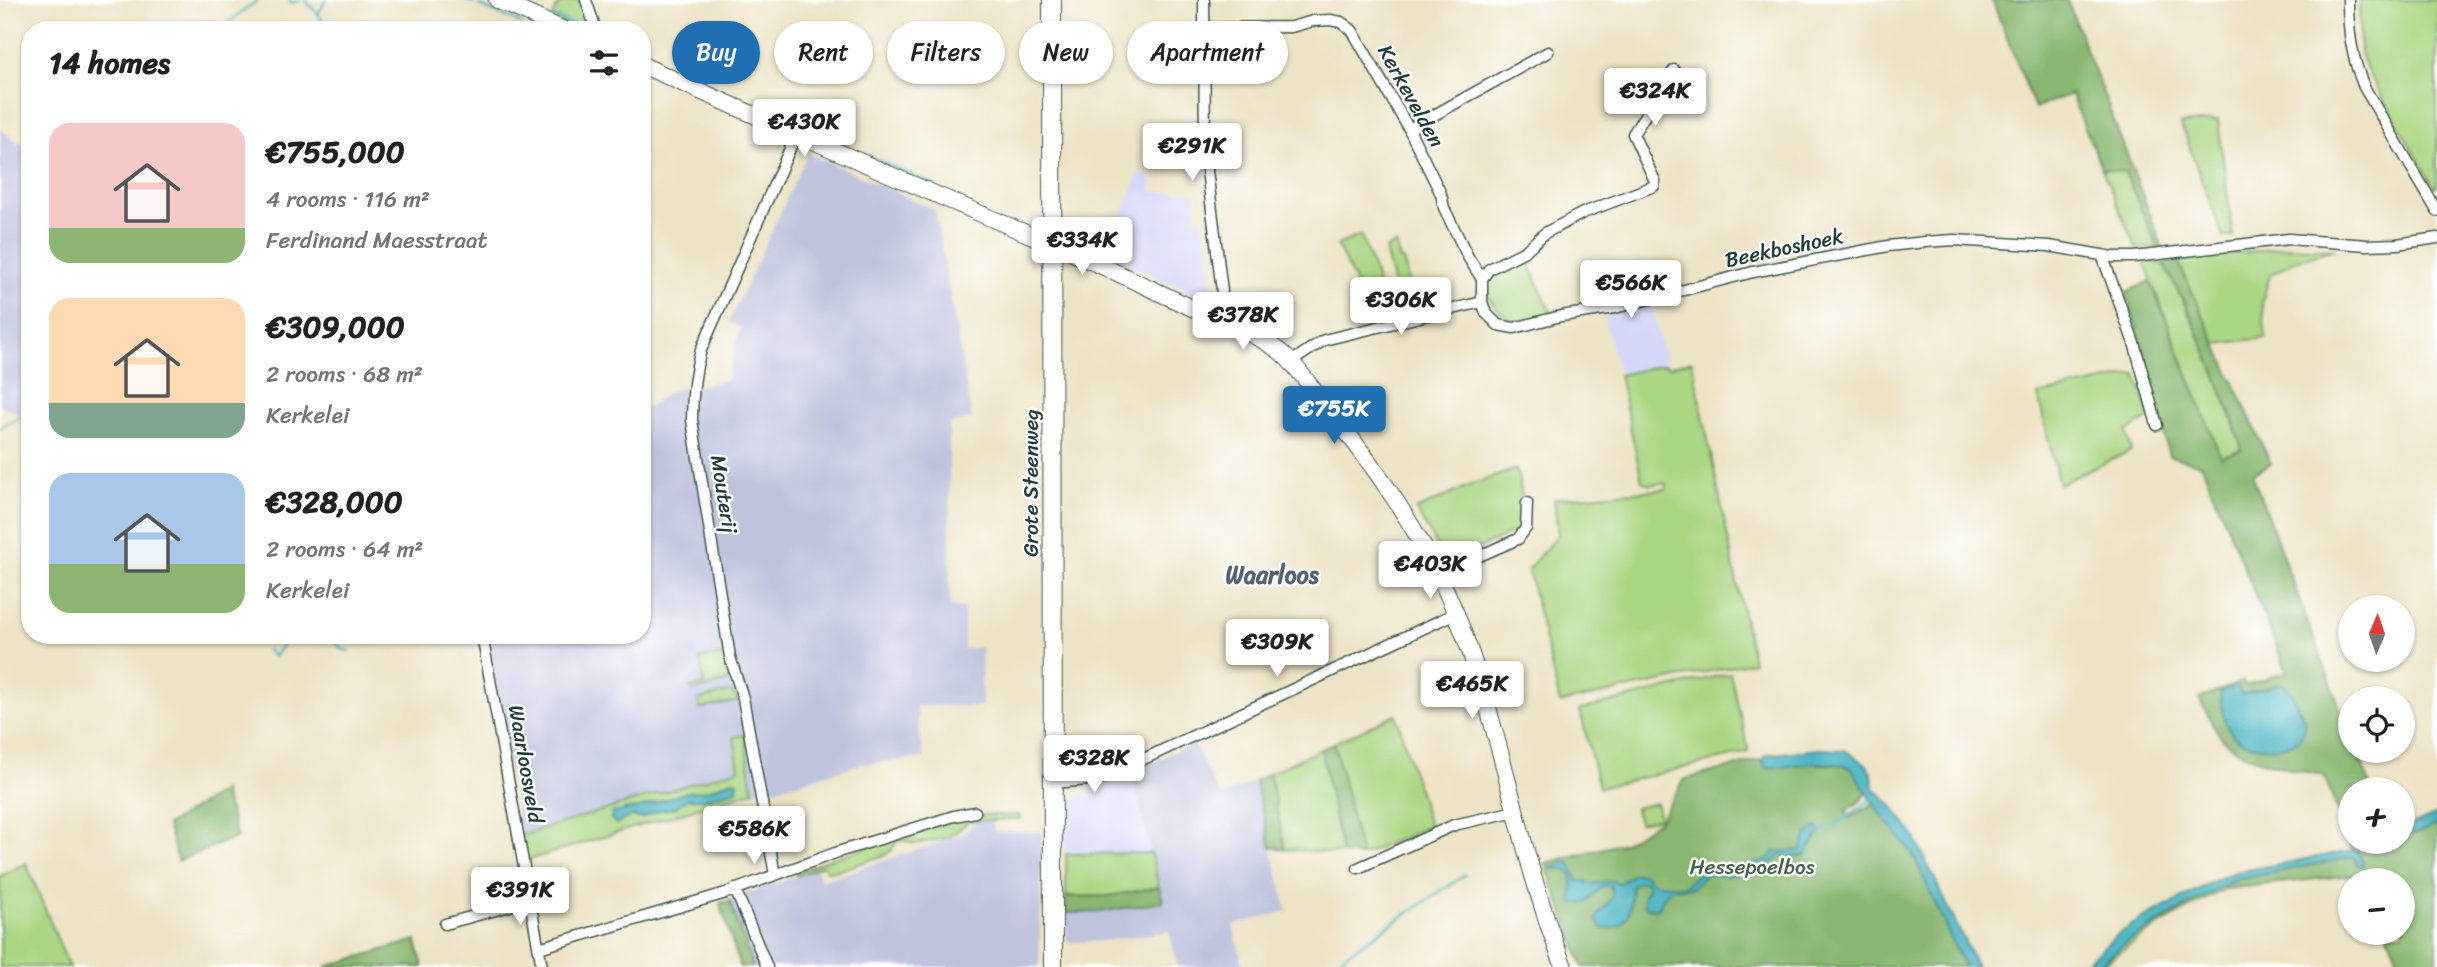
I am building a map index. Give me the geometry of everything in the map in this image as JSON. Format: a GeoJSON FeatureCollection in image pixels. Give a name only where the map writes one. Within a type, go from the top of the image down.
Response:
{"type":"FeatureCollection","features":[{"type":"Feature","properties":{"kind":"main road","name":"Grote Steenweg"},"geometry":{"type":"LineString","coordinates":[[1052,0],[1053,967]]}},
{"type":"Feature","properties":{"kind":"street"},"geometry":{"type":"LineString","coordinates":[[496,0],[544,21]]}},
{"type":"Feature","properties":{"kind":"street"},"geometry":{"type":"LineString","coordinates":[[586,0],[593,21]]}},
{"type":"Feature","properties":{"kind":"street"},"geometry":{"type":"LineString","coordinates":[[1204,0],[1204,21]]}},
{"type":"Feature","properties":{"kind":"street"},"geometry":{"type":"LineString","coordinates":[[2348,0],[2349,37],[2364,88],[2437,211]]}},
{"type":"Feature","properties":{"kind":"street","name":"Kerkevelden"},"geometry":{"type":"LineString","coordinates":[[1288,27],[1330,20],[1341,22],[1352,30],[1409,129],[1441,194],[1444,208],[1472,265],[1482,279]]}},
{"type":"Feature","properties":{"kind":"street"},"geometry":{"type":"LineString","coordinates":[[1409,129],[1549,52]]}},
{"type":"Feature","properties":{"kind":"street"},"geometry":{"type":"LineString","coordinates":[[651,69],[1213,318],[1270,345],[1291,362],[1386,485],[1438,574],[1456,613],[1484,696],[1548,928],[1564,967]]}},
{"type":"Feature","properties":{"kind":"street"},"geometry":{"type":"LineString","coordinates":[[1291,362],[1324,340],[1482,302],[1482,279],[1489,270],[1525,251],[1545,233],[1609,202],[1654,186],[1655,181],[1633,134],[1674,70]]}},
{"type":"Feature","properties":{"kind":"street"},"geometry":{"type":"LineString","coordinates":[[1204,84],[1205,154],[1222,291],[1213,318]]}},
{"type":"Feature","properties":{"kind":"street","name":"Mouterij"},"geometry":{"type":"LineString","coordinates":[[775,875],[743,698],[730,657],[692,420],[692,397],[694,374],[701,349],[796,135]]}},
{"type":"Feature","properties":{"kind":"street","name":"Beekboshoek"},"geometry":{"type":"LineString","coordinates":[[1482,302],[1486,313],[1498,325],[1514,328],[1562,316],[1615,308],[1753,272],[1908,243],[1954,240],[2049,246],[2102,255],[2134,257],[2289,239],[2367,245],[2437,238]]}},
{"type":"Feature","properties":{"kind":"street"},"geometry":{"type":"LineString","coordinates":[[2102,255],[2135,346],[2157,425]]}},
{"type":"Feature","properties":{"kind":"street"},"geometry":{"type":"LineString","coordinates":[[1438,574],[1518,539],[1526,528],[1527,503]]}},
{"type":"Feature","properties":{"kind":"street"},"geometry":{"type":"LineString","coordinates":[[1053,777],[1101,779],[1456,613]]}},
{"type":"Feature","properties":{"kind":"street","name":"Waarloosveld"},"geometry":{"type":"LineString","coordinates":[[484,644],[542,967]]}},
{"type":"Feature","properties":{"kind":"street"},"geometry":{"type":"LineString","coordinates":[[1357,868],[1454,825],[1516,810]]}},
{"type":"Feature","properties":{"kind":"street"},"geometry":{"type":"LineString","coordinates":[[540,948],[735,889],[850,848],[975,812]]}},
{"type":"Feature","properties":{"kind":"street"},"geometry":{"type":"LineString","coordinates":[[735,889],[767,967]]}},
{"type":"Feature","properties":{"kind":"street"},"geometry":{"type":"LineString","coordinates":[[445,924],[531,900]]}},
{"type":"Feature","properties":{"kind":"shaded area"},"geometry":{"type":"Polygon","coordinates":[[[0,129],[21,144],[21,414],[0,405],[0,129]]]}},
{"type":"Feature","properties":{"kind":"shaded area"},"geometry":{"type":"Polygon","coordinates":[[[808,153],[935,210],[972,419],[949,424],[950,607],[964,608],[964,649],[981,647],[982,706],[916,706],[924,758],[861,764],[766,792],[753,791],[745,735],[734,737],[739,769],[520,836],[489,644],[651,644],[651,405],[670,391],[727,380],[740,327],[729,322],[808,153]]]}},
{"type":"Feature","properties":{"kind":"shaded area"},"geometry":{"type":"Polygon","coordinates":[[[1139,174],[1151,174],[1151,192],[1195,193],[1195,216],[1203,221],[1213,291],[1204,300],[1118,258],[1133,226],[1119,220],[1139,174]]]}},
{"type":"Feature","properties":{"kind":"shaded area"},"geometry":{"type":"Polygon","coordinates":[[[1652,306],[1666,364],[1619,375],[1604,317],[1652,306]]]}},
{"type":"Feature","properties":{"kind":"shaded area"},"geometry":{"type":"Polygon","coordinates":[[[1194,743],[1222,796],[1255,781],[1287,911],[1233,925],[1243,967],[1178,967],[1169,931],[1103,941],[1067,942],[1066,913],[1099,912],[1162,902],[1132,772],[1194,743]]]}},
{"type":"Feature","properties":{"kind":"shaded area"},"geometry":{"type":"Polygon","coordinates":[[[1132,772],[1151,853],[1066,854],[1066,797],[1078,797],[1132,772]]]}},
{"type":"Feature","properties":{"kind":"shaded area"},"geometry":{"type":"Polygon","coordinates":[[[993,821],[994,831],[1042,832],[1039,967],[740,967],[720,903],[816,869],[821,881],[962,835],[976,822],[993,821]]]}},
{"type":"Feature","properties":{"kind":"green space"},"geometry":{"type":"Polygon","coordinates":[[[570,0],[583,0],[589,21],[558,21],[551,18],[558,5],[570,0]]]}},
{"type":"Feature","properties":{"kind":"green space"},"geometry":{"type":"Polygon","coordinates":[[[1992,0],[2067,0],[2163,248],[2158,248],[2125,172],[2102,169],[2071,94],[2035,108],[1992,0]]]}},
{"type":"Feature","properties":{"kind":"green space"},"geometry":{"type":"Polygon","coordinates":[[[2359,0],[2437,0],[2437,186],[2434,187],[2360,54],[2359,0]]]}},
{"type":"Feature","properties":{"kind":"green space"},"geometry":{"type":"Polygon","coordinates":[[[2218,120],[2233,237],[2223,237],[2181,124],[2218,120]]]}},
{"type":"Feature","properties":{"kind":"green space"},"geometry":{"type":"Polygon","coordinates":[[[2102,169],[2125,172],[2158,248],[2136,248],[2102,169]]]}},
{"type":"Feature","properties":{"kind":"green space"},"geometry":{"type":"Polygon","coordinates":[[[1361,235],[1386,314],[1372,317],[1337,245],[1361,235]]]}},
{"type":"Feature","properties":{"kind":"green space"},"geometry":{"type":"Polygon","coordinates":[[[1396,244],[1415,307],[1400,310],[1385,249],[1396,244]]]}},
{"type":"Feature","properties":{"kind":"green space"},"geometry":{"type":"Polygon","coordinates":[[[2286,247],[2335,249],[2296,260],[2270,275],[2262,302],[2266,338],[2216,344],[2178,261],[2286,247]]]}},
{"type":"Feature","properties":{"kind":"green space"},"geometry":{"type":"Polygon","coordinates":[[[1526,255],[1551,313],[1513,320],[1496,307],[1486,289],[1488,281],[1500,269],[1526,255]]]}},
{"type":"Feature","properties":{"kind":"green space"},"geometry":{"type":"Polygon","coordinates":[[[2144,261],[2163,264],[2175,286],[2207,354],[2242,449],[2221,458],[2144,261]]]}},
{"type":"Feature","properties":{"kind":"green space"},"geometry":{"type":"Polygon","coordinates":[[[2178,261],[2271,464],[2252,474],[2338,702],[2338,763],[2362,763],[2367,777],[2338,777],[2338,812],[2324,775],[2269,763],[2241,752],[2221,737],[2199,699],[2243,681],[2245,686],[2287,672],[2202,465],[2169,456],[2126,292],[2150,281],[2221,457],[2242,449],[2230,410],[2187,306],[2163,264],[2178,261]],[[2282,684],[2273,685],[2244,694],[2240,693],[2238,687],[2220,693],[2224,718],[2287,687],[2282,684]]]}},
{"type":"Feature","properties":{"kind":"green space"},"geometry":{"type":"Polygon","coordinates":[[[1692,361],[1753,662],[1560,703],[1528,569],[1558,535],[1554,499],[1666,489],[1665,483],[1649,485],[1642,481],[1619,375],[1692,361]]]}},
{"type":"Feature","properties":{"kind":"green space"},"geometry":{"type":"Polygon","coordinates":[[[2136,374],[2150,418],[2126,432],[2131,451],[2059,484],[2038,395],[2136,374]]]}},
{"type":"Feature","properties":{"kind":"green space"},"geometry":{"type":"Polygon","coordinates":[[[1516,469],[1523,510],[1516,531],[1447,563],[1416,510],[1473,484],[1516,469]]]}},
{"type":"Feature","properties":{"kind":"green space"},"geometry":{"type":"Polygon","coordinates":[[[721,655],[726,658],[731,676],[726,682],[694,691],[690,688],[704,685],[700,658],[721,655]]]}},
{"type":"Feature","properties":{"kind":"green space"},"geometry":{"type":"Polygon","coordinates":[[[1730,673],[1749,752],[1599,788],[1580,710],[1730,673]]]}},
{"type":"Feature","properties":{"kind":"green space"},"geometry":{"type":"Polygon","coordinates":[[[733,693],[738,701],[700,709],[698,700],[733,693]]]}},
{"type":"Feature","properties":{"kind":"green space"},"geometry":{"type":"Polygon","coordinates":[[[1396,714],[1429,826],[1361,856],[1334,743],[1396,714]]]}},
{"type":"Feature","properties":{"kind":"green space"},"geometry":{"type":"Polygon","coordinates":[[[745,735],[753,791],[525,861],[520,836],[739,769],[734,737],[745,735]],[[736,781],[709,790],[687,792],[640,808],[625,809],[611,819],[616,824],[629,817],[641,818],[660,810],[675,808],[686,799],[704,799],[734,791],[736,781]]]}},
{"type":"Feature","properties":{"kind":"green space"},"geometry":{"type":"Polygon","coordinates":[[[1334,743],[1361,856],[1342,854],[1321,749],[1334,743]]]}},
{"type":"Feature","properties":{"kind":"green space"},"geometry":{"type":"Polygon","coordinates":[[[1321,749],[1342,854],[1285,849],[1269,773],[1321,749]]]}},
{"type":"Feature","properties":{"kind":"green space","name":"Hessepoelbos"},"geometry":{"type":"Polygon","coordinates":[[[1763,759],[1763,762],[1844,765],[1852,769],[1867,793],[1846,811],[1849,818],[1874,803],[1913,854],[1964,967],[1583,967],[1545,863],[1624,843],[1659,821],[1685,779],[1763,759]]]}},
{"type":"Feature","properties":{"kind":"green space"},"geometry":{"type":"Polygon","coordinates":[[[1269,773],[1285,849],[1271,847],[1255,781],[1269,773]]]}},
{"type":"Feature","properties":{"kind":"green space"},"geometry":{"type":"Polygon","coordinates":[[[223,791],[237,837],[178,861],[167,825],[223,791]]]}},
{"type":"Feature","properties":{"kind":"green space"},"geometry":{"type":"Polygon","coordinates":[[[1656,803],[1660,818],[1639,823],[1635,808],[1656,803]]]}},
{"type":"Feature","properties":{"kind":"green space"},"geometry":{"type":"Polygon","coordinates":[[[985,815],[1019,815],[1020,819],[969,821],[950,837],[916,844],[902,840],[896,842],[891,851],[882,856],[840,870],[827,871],[823,865],[797,876],[795,873],[824,861],[954,820],[985,815]]]}},
{"type":"Feature","properties":{"kind":"green space"},"geometry":{"type":"Polygon","coordinates":[[[2437,825],[2437,967],[2402,967],[2392,945],[2415,945],[2415,868],[2338,868],[2338,877],[2225,889],[2223,886],[2235,880],[2353,857],[2357,865],[2363,862],[2360,854],[2415,854],[2415,833],[2437,825]]]}},
{"type":"Feature","properties":{"kind":"green space"},"geometry":{"type":"Polygon","coordinates":[[[1151,853],[1159,887],[1109,896],[1066,897],[1066,854],[1151,853]]]}},
{"type":"Feature","properties":{"kind":"green space"},"geometry":{"type":"Polygon","coordinates":[[[26,863],[69,967],[0,967],[0,876],[26,863]]]}},
{"type":"Feature","properties":{"kind":"green space"},"geometry":{"type":"Polygon","coordinates":[[[2223,886],[2225,889],[2161,925],[2101,967],[2097,967],[2126,943],[2223,886]]]}},
{"type":"Feature","properties":{"kind":"green space"},"geometry":{"type":"Polygon","coordinates":[[[1159,887],[1163,902],[1099,912],[1066,913],[1066,897],[1109,896],[1159,887]]]}},
{"type":"Feature","properties":{"kind":"green space"},"geometry":{"type":"Polygon","coordinates":[[[730,901],[753,967],[740,967],[720,903],[730,901]]]}},
{"type":"Feature","properties":{"kind":"green space"},"geometry":{"type":"Polygon","coordinates":[[[416,940],[423,967],[325,967],[416,940]]]}},
{"type":"Feature","properties":{"kind":"water"},"geometry":{"type":"Polygon","coordinates":[[[2282,684],[2291,693],[2305,725],[2302,735],[2295,742],[2274,748],[2261,747],[2239,740],[2232,734],[2225,720],[2220,693],[2238,686],[2240,693],[2244,694],[2282,684]]]}},
{"type":"Feature","properties":{"kind":"water"},"geometry":{"type":"Polygon","coordinates":[[[1819,749],[1844,750],[1866,764],[1872,774],[1874,788],[1892,806],[1914,836],[1977,967],[1964,967],[1913,854],[1880,813],[1852,769],[1844,765],[1819,763],[1765,767],[1765,755],[1819,749]]]}},
{"type":"Feature","properties":{"kind":"water"},"geometry":{"type":"Polygon","coordinates":[[[732,780],[738,782],[737,790],[704,799],[686,799],[675,808],[660,810],[641,818],[629,817],[616,824],[611,819],[612,813],[640,808],[687,792],[709,790],[732,780]]]}},
{"type":"Feature","properties":{"kind":"water"},"geometry":{"type":"Polygon","coordinates":[[[2437,814],[2437,825],[2415,833],[2415,824],[2437,814]]]}},
{"type":"Feature","properties":{"kind":"water"},"geometry":{"type":"Polygon","coordinates":[[[1817,827],[1821,833],[1804,856],[1781,856],[1756,871],[1727,876],[1706,874],[1694,887],[1668,892],[1658,909],[1647,908],[1644,894],[1648,885],[1638,882],[1632,886],[1628,915],[1619,926],[1612,928],[1603,929],[1596,920],[1610,901],[1611,886],[1600,888],[1586,903],[1571,903],[1573,884],[1570,873],[1561,869],[1552,870],[1551,866],[1569,862],[1578,881],[1587,881],[1587,884],[1611,881],[1620,883],[1634,874],[1644,874],[1655,884],[1684,886],[1703,869],[1719,870],[1767,861],[1774,852],[1801,850],[1807,834],[1817,827]]]}},
{"type":"Feature","properties":{"kind":"water"},"geometry":{"type":"Polygon","coordinates":[[[2338,853],[2358,854],[2363,862],[2363,866],[2357,865],[2353,857],[2235,880],[2175,912],[2126,943],[2097,967],[2081,967],[2117,935],[2138,921],[2235,872],[2338,853]]]}},
{"type":"Feature","properties":{"kind":"waterway"},"geometry":{"type":"LineString","coordinates":[[230,21],[258,0]]}},
{"type":"Feature","properties":{"kind":"waterway"},"geometry":{"type":"LineString","coordinates":[[289,0],[292,3],[300,0]]}},
{"type":"Feature","properties":{"kind":"waterway"},"geometry":{"type":"LineString","coordinates":[[305,0],[318,14],[326,0]]}},
{"type":"Feature","properties":{"kind":"waterway"},"geometry":{"type":"LineString","coordinates":[[466,0],[473,3]]}},
{"type":"Feature","properties":{"kind":"waterway"},"geometry":{"type":"LineString","coordinates":[[517,0],[523,2]]}},
{"type":"Feature","properties":{"kind":"waterway"},"geometry":{"type":"LineString","coordinates":[[480,6],[515,21]]}},
{"type":"Feature","properties":{"kind":"waterway"},"geometry":{"type":"LineString","coordinates":[[318,14],[323,21]]}},
{"type":"Feature","properties":{"kind":"waterway"},"geometry":{"type":"LineString","coordinates":[[553,16],[565,21]]}},
{"type":"Feature","properties":{"kind":"waterway"},"geometry":{"type":"LineString","coordinates":[[656,62],[725,92]]}},
{"type":"Feature","properties":{"kind":"waterway"},"geometry":{"type":"LineString","coordinates":[[733,96],[779,116]]}},
{"type":"Feature","properties":{"kind":"waterway"},"geometry":{"type":"LineString","coordinates":[[786,120],[936,186]]}},
{"type":"Feature","properties":{"kind":"waterway"},"geometry":{"type":"LineString","coordinates":[[0,428],[21,416]]}},
{"type":"Feature","properties":{"kind":"waterway"},"geometry":{"type":"LineString","coordinates":[[267,650],[274,657],[283,644]]}},
{"type":"Feature","properties":{"kind":"waterway"},"geometry":{"type":"LineString","coordinates":[[337,644],[343,650],[350,651]]}},
{"type":"Feature","properties":{"kind":"waterway"},"geometry":{"type":"LineString","coordinates":[[1819,832],[1843,820],[1873,798]]}},
{"type":"Feature","properties":{"kind":"waterway"},"geometry":{"type":"LineString","coordinates":[[1327,967],[1465,875]]}},
{"type":"Feature","properties":{"kind":"district","name":"Waarloos"},"geometry":{"type":"Point","coordinates":[1272,575]}}]}
